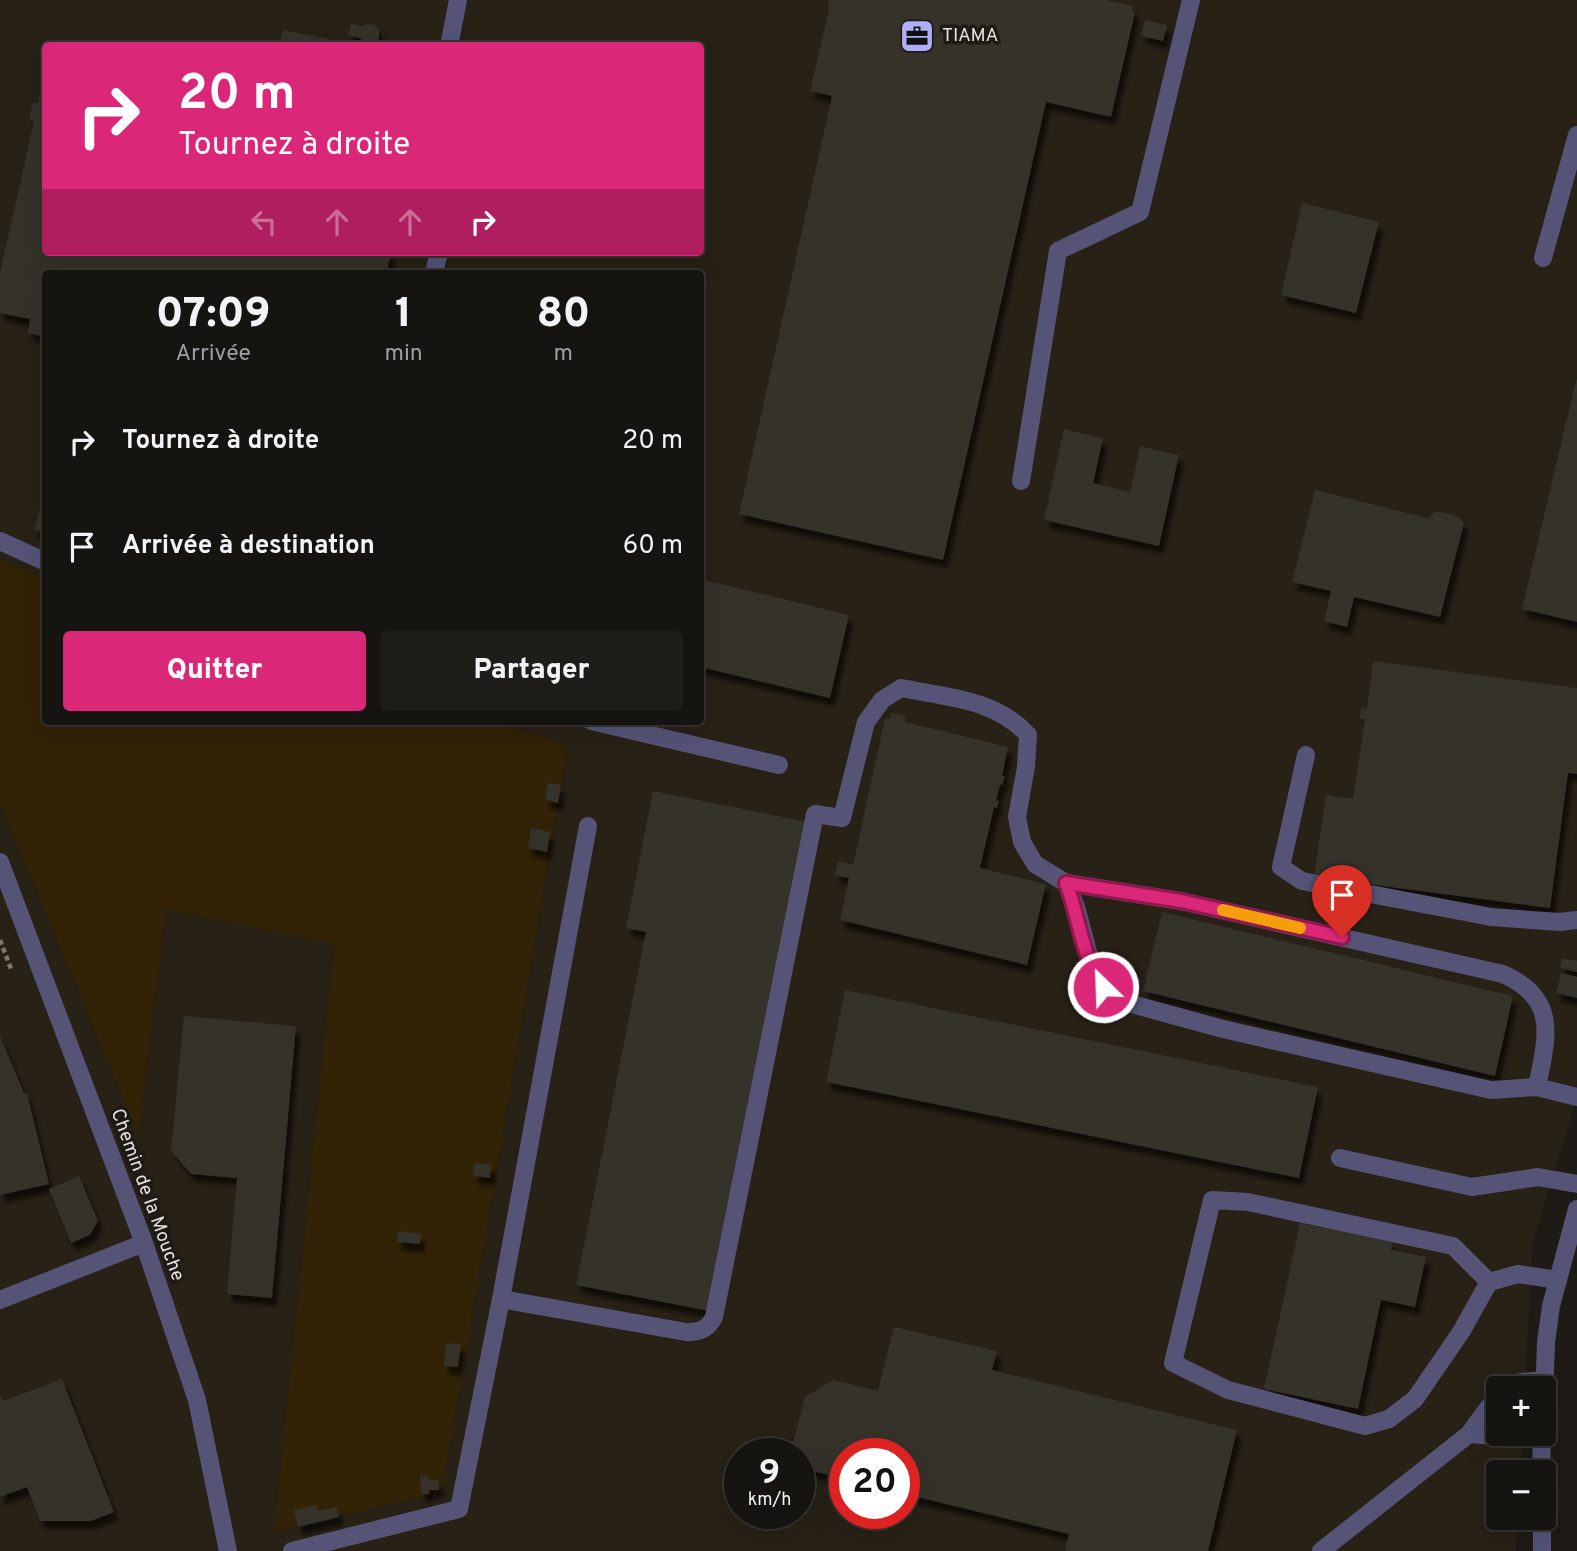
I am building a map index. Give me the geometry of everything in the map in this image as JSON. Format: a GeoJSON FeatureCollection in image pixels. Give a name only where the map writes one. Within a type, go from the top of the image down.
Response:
{"type":"FeatureCollection","features":[{"type":"Feature","properties":{"kind":"street"},"geometry":{"type":"LineString","coordinates":[[450,42],[458,0]]}},
{"type":"Feature","properties":{"kind":"street"},"geometry":{"type":"LineString","coordinates":[[1020,481],[1058,251],[1140,212],[1191,0]]}},
{"type":"Feature","properties":{"kind":"street"},"geometry":{"type":"LineString","coordinates":[[1543,258],[1577,135]]}},
{"type":"Feature","properties":{"kind":"street"},"geometry":{"type":"LineString","coordinates":[[0,541],[42,560]]}},
{"type":"Feature","properties":{"kind":"street"},"geometry":{"type":"LineString","coordinates":[[501,1299],[686,1332],[697,1333],[710,1325],[717,1303],[815,814],[842,818],[866,722],[882,700],[901,688],[990,706],[1015,720],[1028,735],[1026,767],[1017,817],[1022,842],[1035,864],[1066,883],[1181,901],[1503,974],[1517,981],[1532,993],[1543,1007],[1547,1036],[1537,1087]]}},
{"type":"Feature","properties":{"kind":"street"},"geometry":{"type":"LineString","coordinates":[[608,725],[779,765]]}},
{"type":"Feature","properties":{"kind":"street"},"geometry":{"type":"LineString","coordinates":[[1306,755],[1281,867],[1302,881],[1490,918],[1559,922],[1577,920]]}},
{"type":"Feature","properties":{"kind":"street"},"geometry":{"type":"LineString","coordinates":[[292,1551],[459,1509],[501,1299],[588,826]]}},
{"type":"Feature","properties":{"kind":"street","name":"Chemin de la Mouche"},"geometry":{"type":"LineString","coordinates":[[0,862],[144,1243],[197,1400],[228,1551]]}},
{"type":"Feature","properties":{"kind":"street"},"geometry":{"type":"LineString","coordinates":[[1066,883],[1076,907],[1094,974],[1103,987],[1128,1003],[1223,1029],[1491,1090],[1537,1087],[1577,1097]]}},
{"type":"Feature","properties":{"kind":"street"},"geometry":{"type":"LineString","coordinates":[[1340,1158],[1472,1187],[1538,1177],[1577,1184]]}},
{"type":"Feature","properties":{"kind":"street"},"geometry":{"type":"LineString","coordinates":[[1489,1282],[1453,1246],[1248,1202],[1212,1199],[1173,1363],[1228,1390],[1365,1426],[1389,1419],[1415,1399],[1461,1332],[1489,1282],[1518,1274],[1558,1280]]}},
{"type":"Feature","properties":{"kind":"street"},"geometry":{"type":"LineString","coordinates":[[1544,1376],[1551,1306],[1577,1209]]}},
{"type":"Feature","properties":{"kind":"street"},"geometry":{"type":"LineString","coordinates":[[0,1300],[144,1243]]}},
{"type":"Feature","properties":{"kind":"street"},"geometry":{"type":"LineString","coordinates":[[1321,1551],[1469,1434],[1486,1411]]}},
{"type":"Feature","properties":{"kind":"street"},"geometry":{"type":"LineString","coordinates":[[1469,1434],[1486,1435]]}},
{"type":"Feature","properties":{"kind":"street"},"geometry":{"type":"LineString","coordinates":[[1542,1530],[1542,1551]]}},
{"type":"Feature","properties":{"kind":"shaded area"},"geometry":{"type":"Polygon","coordinates":[[[0,0],[1577,0],[1577,1097],[1532,1245],[1526,1376],[1486,1376],[1486,1446],[1522,1446],[1522,1460],[1486,1460],[1486,1530],[1517,1530],[1516,1551],[0,1551],[0,803],[138,1132],[166,909],[334,943],[275,1532],[441,1492],[568,744],[502,725],[704,725],[704,270],[42,270],[42,579],[0,559],[0,0]]]}},
{"type":"Feature","properties":{"kind":"shaded area"},"geometry":{"type":"Polygon","coordinates":[[[0,559],[42,579],[42,725],[502,725],[568,744],[442,1492],[274,1532],[334,944],[166,909],[138,1134],[0,803],[0,559]]]}},
{"type":"Feature","properties":{"kind":"building"},"geometry":{"type":"Polygon","coordinates":[[[828,0],[1105,0],[1133,6],[1132,11],[1135,12],[1111,117],[1046,102],[943,560],[739,514],[832,96],[810,91],[829,9],[828,0]]]}},
{"type":"Feature","properties":{"kind":"building"},"geometry":{"type":"Polygon","coordinates":[[[1145,20],[1167,25],[1163,41],[1141,36],[1145,20]]]}},
{"type":"Feature","properties":{"kind":"building"},"geometry":{"type":"Polygon","coordinates":[[[351,24],[375,25],[379,30],[379,39],[374,42],[364,42],[348,35],[351,24]]]}},
{"type":"Feature","properties":{"kind":"building"},"geometry":{"type":"Polygon","coordinates":[[[283,30],[328,39],[328,42],[280,42],[283,30]]]}},
{"type":"Feature","properties":{"kind":"building"},"geometry":{"type":"Polygon","coordinates":[[[42,83],[42,256],[390,256],[388,270],[42,270],[42,336],[28,333],[30,319],[0,313],[0,273],[34,121],[29,119],[33,103],[38,103],[42,83]]]}},
{"type":"Feature","properties":{"kind":"building"},"geometry":{"type":"Polygon","coordinates":[[[1302,203],[1379,222],[1356,313],[1281,295],[1302,203]]]}},
{"type":"Feature","properties":{"kind":"building"},"geometry":{"type":"Polygon","coordinates":[[[1577,381],[1577,622],[1522,609],[1577,381]]]}},
{"type":"Feature","properties":{"kind":"building"},"geometry":{"type":"Polygon","coordinates":[[[1064,429],[1103,438],[1093,483],[1130,492],[1140,446],[1179,455],[1159,546],[1044,520],[1064,429]]]}},
{"type":"Feature","properties":{"kind":"building"},"geometry":{"type":"Polygon","coordinates":[[[1315,490],[1430,519],[1436,511],[1457,516],[1464,523],[1440,617],[1354,597],[1347,627],[1324,621],[1331,591],[1292,582],[1315,490]]]}},
{"type":"Feature","properties":{"kind":"building"},"geometry":{"type":"Polygon","coordinates":[[[42,501],[42,532],[34,530],[42,501]]]}},
{"type":"Feature","properties":{"kind":"building"},"geometry":{"type":"Polygon","coordinates":[[[704,580],[849,615],[830,698],[704,668],[704,580]]]}},
{"type":"Feature","properties":{"kind":"building"},"geometry":{"type":"Polygon","coordinates":[[[1373,661],[1577,688],[1577,774],[1568,773],[1550,908],[1314,877],[1326,795],[1353,799],[1365,719],[1360,719],[1361,708],[1367,709],[1373,661]]]}},
{"type":"Feature","properties":{"kind":"building"},"geometry":{"type":"Polygon","coordinates":[[[891,713],[906,716],[905,722],[1008,747],[1002,776],[1005,776],[996,800],[999,801],[997,808],[994,807],[980,868],[1046,884],[1027,965],[840,920],[849,878],[835,875],[838,861],[853,865],[885,718],[890,719],[891,713]]]}},
{"type":"Feature","properties":{"kind":"building"},"geometry":{"type":"Polygon","coordinates":[[[548,783],[561,785],[558,803],[545,800],[548,783]]]}},
{"type":"Feature","properties":{"kind":"building"},"geometry":{"type":"Polygon","coordinates":[[[653,791],[808,822],[709,1311],[576,1285],[646,932],[626,928],[653,791]]]}},
{"type":"Feature","properties":{"kind":"building"},"geometry":{"type":"Polygon","coordinates":[[[531,828],[550,832],[547,852],[528,848],[531,828]]]}},
{"type":"Feature","properties":{"kind":"building"},"geometry":{"type":"Polygon","coordinates":[[[1162,912],[1513,996],[1495,1076],[1143,991],[1162,912]]]}},
{"type":"Feature","properties":{"kind":"building"},"geometry":{"type":"Polygon","coordinates":[[[1562,958],[1577,961],[1577,972],[1560,968],[1562,958]]]}},
{"type":"Feature","properties":{"kind":"building"},"geometry":{"type":"Polygon","coordinates":[[[1561,973],[1577,977],[1577,998],[1556,993],[1561,973]]]}},
{"type":"Feature","properties":{"kind":"building"},"geometry":{"type":"Polygon","coordinates":[[[845,990],[1318,1087],[1299,1178],[826,1082],[845,990]]]}},
{"type":"Feature","properties":{"kind":"building"},"geometry":{"type":"Polygon","coordinates":[[[184,1016],[296,1026],[272,1298],[227,1294],[237,1178],[191,1174],[171,1151],[184,1016]]]}},
{"type":"Feature","properties":{"kind":"building"},"geometry":{"type":"Polygon","coordinates":[[[0,1036],[24,1093],[27,1093],[49,1184],[0,1195],[0,1036]]]}},
{"type":"Feature","properties":{"kind":"building"},"geometry":{"type":"Polygon","coordinates":[[[475,1163],[492,1164],[490,1178],[473,1176],[475,1163]]]}},
{"type":"Feature","properties":{"kind":"building"},"geometry":{"type":"Polygon","coordinates":[[[79,1176],[98,1221],[90,1235],[71,1243],[49,1189],[79,1176]]]}},
{"type":"Feature","properties":{"kind":"building"},"geometry":{"type":"Polygon","coordinates":[[[1300,1223],[1393,1242],[1391,1250],[1426,1257],[1415,1307],[1381,1300],[1358,1409],[1264,1389],[1300,1223]]]}},
{"type":"Feature","properties":{"kind":"building"},"geometry":{"type":"Polygon","coordinates":[[[398,1231],[421,1234],[420,1244],[397,1242],[398,1231]]]}},
{"type":"Feature","properties":{"kind":"building"},"geometry":{"type":"Polygon","coordinates":[[[894,1327],[997,1351],[992,1370],[1237,1430],[1208,1551],[1065,1551],[1069,1534],[920,1498],[920,1438],[829,1438],[829,1475],[815,1472],[815,1438],[794,1438],[805,1397],[833,1380],[878,1391],[894,1327]]]}},
{"type":"Feature","properties":{"kind":"building"},"geometry":{"type":"Polygon","coordinates":[[[446,1343],[461,1344],[458,1367],[444,1366],[446,1343]]]}},
{"type":"Feature","properties":{"kind":"building"},"geometry":{"type":"Polygon","coordinates":[[[62,1379],[114,1512],[91,1521],[40,1521],[27,1487],[0,1497],[0,1394],[3,1401],[62,1379]]]}},
{"type":"Feature","properties":{"kind":"building"},"geometry":{"type":"Polygon","coordinates":[[[420,1475],[429,1476],[428,1480],[439,1480],[439,1490],[429,1490],[429,1494],[421,1494],[420,1475]]]}},
{"type":"Feature","properties":{"kind":"building"},"geometry":{"type":"Polygon","coordinates":[[[317,1505],[318,1511],[337,1507],[339,1517],[298,1527],[294,1510],[317,1505]]]}},
{"type":"Feature","properties":{"kind":"slow traffic"},"geometry":{"type":"LineString","coordinates":[[1223,910],[1300,928]]}},
{"type":"Feature","properties":{"kind":"place","name":"TIAMA"},"geometry":{"type":"Point","coordinates":[917,36]}},
{"type":"Feature","properties":{"kind":"route"},"geometry":{"type":"LineString","coordinates":[[1103,987],[1094,974],[1076,907],[1066,883],[1181,901],[1342,937]]}}]}
